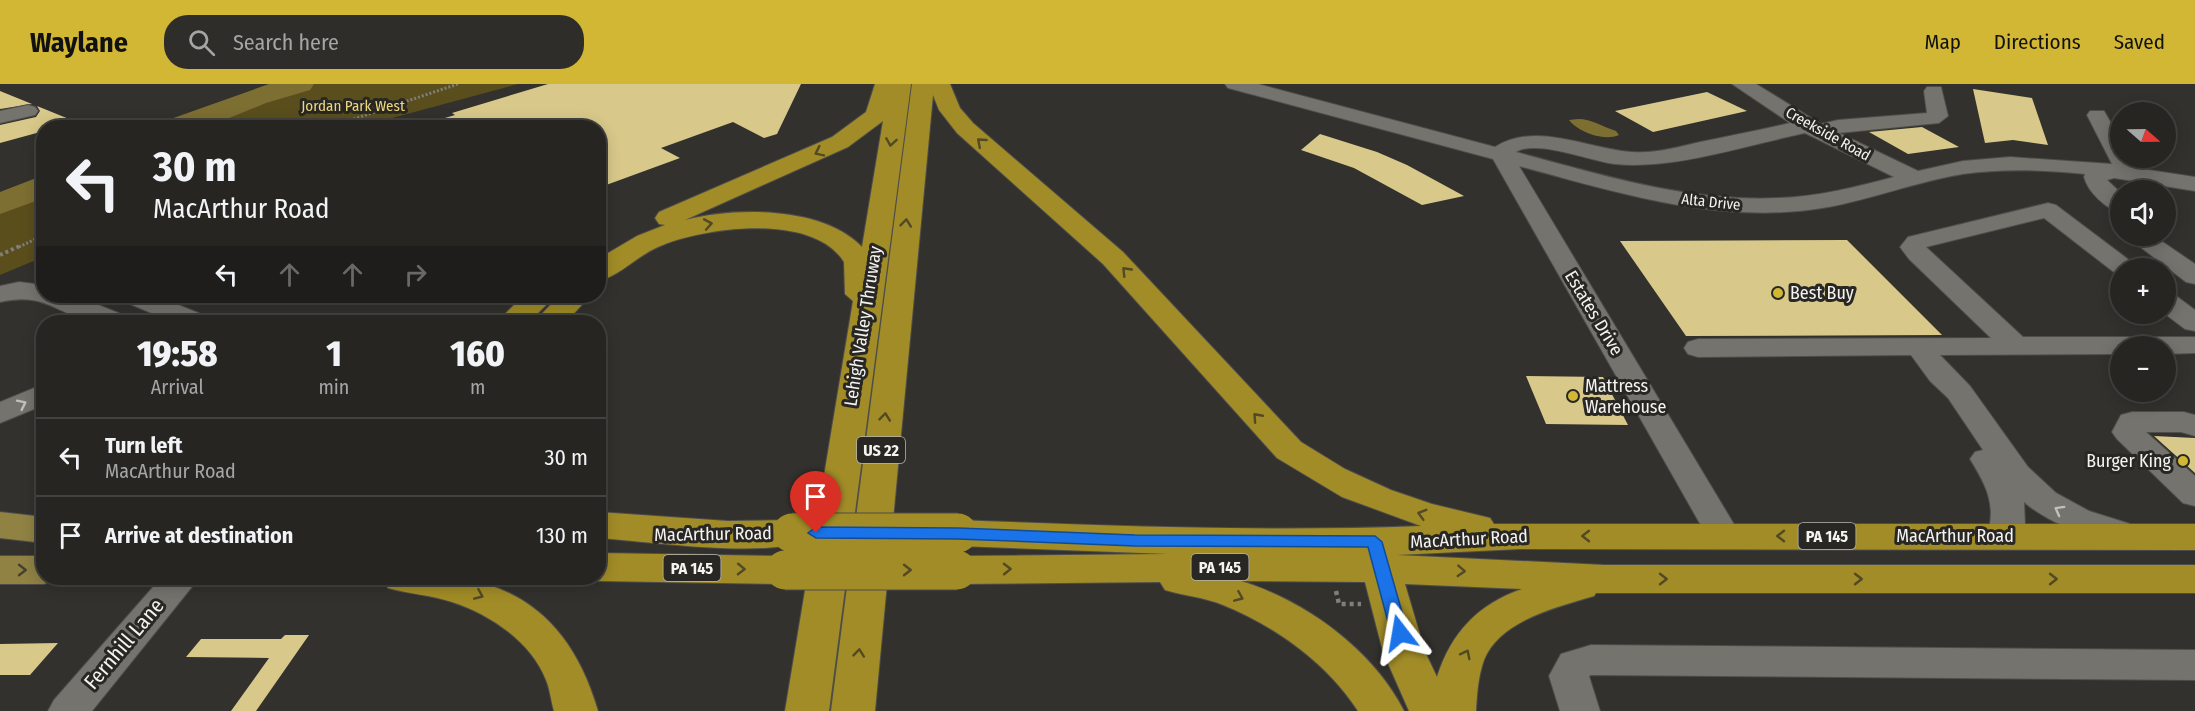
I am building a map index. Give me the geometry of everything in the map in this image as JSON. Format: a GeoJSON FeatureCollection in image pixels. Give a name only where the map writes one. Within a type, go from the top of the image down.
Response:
{"type":"FeatureCollection","features":[{"type":"Feature","properties":{"kind":"highway"},"geometry":{"type":"LineString","coordinates":[[606,248],[643,229],[840,142],[876,115],[886,84]]}},
{"type":"Feature","properties":{"kind":"highway","name":"Lehigh Valley Thruway"},"geometry":{"type":"LineString","coordinates":[[807,711],[900,84]]}},
{"type":"Feature","properties":{"kind":"highway","name":"Lehigh Valley Thruway"},"geometry":{"type":"LineString","coordinates":[[853,711],[923,84]]}},
{"type":"Feature","properties":{"kind":"highway"},"geometry":{"type":"LineString","coordinates":[[939,84],[944,100],[956,119],[1113,258],[1289,450],[1323,473],[1390,503],[1440,519],[1520,536]]}},
{"type":"Feature","properties":{"kind":"highway"},"geometry":{"type":"LineString","coordinates":[[606,268],[642,244],[694,226],[749,221],[802,227],[832,238],[855,257],[859,264],[863,329]]}},
{"type":"Feature","properties":{"kind":"highway"},"geometry":{"type":"LineString","coordinates":[[520,315],[532,303]]}},
{"type":"Feature","properties":{"kind":"highway"},"geometry":{"type":"LineString","coordinates":[[556,315],[568,303]]}},
{"type":"Feature","properties":{"kind":"highway"},"geometry":{"type":"LineString","coordinates":[[606,526],[728,534]]}},
{"type":"Feature","properties":{"kind":"highway","name":"MacArthur Road"},"geometry":{"type":"LineString","coordinates":[[728,534],[792,533],[957,551],[1058,568],[1376,571],[1605,579],[2195,579]]}},
{"type":"Feature","properties":{"kind":"highway","name":"MacArthur Road"},"geometry":{"type":"LineString","coordinates":[[606,567],[785,570],[957,551],[1135,540],[1376,571],[1520,536],[2195,537]]}},
{"type":"Feature","properties":{"kind":"highway"},"geometry":{"type":"LineString","coordinates":[[1058,568],[1198,582],[1248,601],[1292,623],[1333,652],[1369,690],[1382,711]]}},
{"type":"Feature","properties":{"kind":"highway"},"geometry":{"type":"LineString","coordinates":[[1376,571],[1404,652],[1431,711]]}},
{"type":"Feature","properties":{"kind":"highway"},"geometry":{"type":"LineString","coordinates":[[1454,711],[1461,666],[1469,647],[1483,630],[1517,606],[1605,579]]}},
{"type":"Feature","properties":{"kind":"highway"},"geometry":{"type":"LineString","coordinates":[[451,585],[502,606],[518,617],[547,644],[558,659],[573,694],[576,711]]}},
{"type":"Feature","properties":{"kind":"main road"},"geometry":{"type":"LineString","coordinates":[[0,525],[36,530]]}},
{"type":"Feature","properties":{"kind":"main road"},"geometry":{"type":"LineString","coordinates":[[0,532],[36,531]]}},
{"type":"Feature","properties":{"kind":"main road","name":"MacArthur Road"},"geometry":{"type":"LineString","coordinates":[[606,537],[728,534]]}},
{"type":"Feature","properties":{"kind":"main road"},"geometry":{"type":"LineString","coordinates":[[0,570],[36,570]]}},
{"type":"Feature","properties":{"kind":"street","name":"Alta Drive"},"geometry":{"type":"LineString","coordinates":[[1235,84],[1661,196],[1726,204],[1791,205],[1826,201],[1970,167],[2009,164],[2120,172],[2195,184]]}},
{"type":"Feature","properties":{"kind":"street","name":"Creekside Road"},"geometry":{"type":"LineString","coordinates":[[1742,84],[1813,129],[1917,179]]}},
{"type":"Feature","properties":{"kind":"street"},"geometry":{"type":"LineString","coordinates":[[1500,153],[1517,142],[1531,140],[1605,156],[1644,158],[1813,129],[1932,119],[1938,116],[1934,91]]}},
{"type":"Feature","properties":{"kind":"street"},"geometry":{"type":"LineString","coordinates":[[0,117],[28,111]]}},
{"type":"Feature","properties":{"kind":"street"},"geometry":{"type":"LineString","coordinates":[[2097,115],[2120,172],[2095,177],[2110,203]]}},
{"type":"Feature","properties":{"kind":"street","name":"Estates Drive"},"geometry":{"type":"LineString","coordinates":[[1500,153],[1724,536]]}},
{"type":"Feature","properties":{"kind":"street"},"geometry":{"type":"LineString","coordinates":[[2016,346],[1918,254],[1913,247],[1917,242],[2048,210],[2111,258]]}},
{"type":"Feature","properties":{"kind":"street"},"geometry":{"type":"LineString","coordinates":[[2152,246],[2195,276]]}},
{"type":"Feature","properties":{"kind":"street"},"geometry":{"type":"LineString","coordinates":[[2176,246],[2195,259]]}},
{"type":"Feature","properties":{"kind":"street"},"geometry":{"type":"LineString","coordinates":[[21,293],[36,285]]}},
{"type":"Feature","properties":{"kind":"street"},"geometry":{"type":"LineString","coordinates":[[71,303],[99,315]]}},
{"type":"Feature","properties":{"kind":"street"},"geometry":{"type":"LineString","coordinates":[[149,303],[176,315]]}},
{"type":"Feature","properties":{"kind":"street"},"geometry":{"type":"LineString","coordinates":[[2176,309],[2195,323]]}},
{"type":"Feature","properties":{"kind":"street"},"geometry":{"type":"LineString","coordinates":[[1698,348],[2195,345]]}},
{"type":"Feature","properties":{"kind":"street"},"geometry":{"type":"LineString","coordinates":[[1919,347],[1940,375],[1959,392],[2016,475],[2044,501],[2077,519],[2134,537]]}},
{"type":"Feature","properties":{"kind":"street"},"geometry":{"type":"LineString","coordinates":[[1940,375],[1943,390],[2008,499],[2011,519],[2004,536]]}},
{"type":"Feature","properties":{"kind":"street"},"geometry":{"type":"LineString","coordinates":[[0,414],[36,397]]}},
{"type":"Feature","properties":{"kind":"street"},"geometry":{"type":"LineString","coordinates":[[2195,426],[2184,422],[2132,422],[2128,432],[2195,495]]}},
{"type":"Feature","properties":{"kind":"street","name":"Fernhill Lane"},"geometry":{"type":"LineString","coordinates":[[68,711],[175,585]]}},
{"type":"Feature","properties":{"kind":"street"},"geometry":{"type":"LineString","coordinates":[[1580,711],[1569,676],[1575,665],[1591,660],[2195,665]]}},
{"type":"Feature","properties":{"kind":"path"},"geometry":{"type":"LineString","coordinates":[[351,120],[458,84]]}},
{"type":"Feature","properties":{"kind":"path"},"geometry":{"type":"LineString","coordinates":[[0,255],[36,239]]}},
{"type":"Feature","properties":{"kind":"path"},"geometry":{"type":"LineString","coordinates":[[1335,585],[1339,604],[1376,571]]}},
{"type":"Feature","properties":{"kind":"green space","name":"Jordan Park West"},"geometry":{"type":"Polygon","coordinates":[[[313,84],[518,84],[385,120],[207,120],[313,84]]]}},
{"type":"Feature","properties":{"kind":"green space"},"geometry":{"type":"Polygon","coordinates":[[[36,193],[36,260],[0,275],[0,209],[36,193]]]}},
{"type":"Feature","properties":{"kind":"shaded area"},"geometry":{"type":"Polygon","coordinates":[[[1569,120],[1588,120],[1616,131],[1619,135],[1606,137],[1591,134],[1578,128],[1569,120]]]}},
{"type":"Feature","properties":{"kind":"building"},"geometry":{"type":"Polygon","coordinates":[[[548,84],[801,84],[777,134],[764,138],[733,122],[661,148],[680,158],[606,185],[606,120],[438,120],[455,115],[452,113],[548,84]]]}},
{"type":"Feature","properties":{"kind":"building"},"geometry":{"type":"Polygon","coordinates":[[[1973,89],[2032,98],[2048,145],[2013,140],[1985,143],[1973,89]]]}},
{"type":"Feature","properties":{"kind":"building"},"geometry":{"type":"Polygon","coordinates":[[[0,91],[32,104],[0,109],[0,91]]]}},
{"type":"Feature","properties":{"kind":"building"},"geometry":{"type":"Polygon","coordinates":[[[1707,92],[1747,111],[1653,132],[1615,111],[1707,92]]]}},
{"type":"Feature","properties":{"kind":"building"},"geometry":{"type":"Polygon","coordinates":[[[37,106],[72,120],[36,120],[36,133],[0,143],[0,125],[36,117],[40,111],[37,106]]]}},
{"type":"Feature","properties":{"kind":"building"},"geometry":{"type":"Polygon","coordinates":[[[1922,127],[1959,147],[1908,154],[1869,132],[1922,127]]]}},
{"type":"Feature","properties":{"kind":"building"},"geometry":{"type":"Polygon","coordinates":[[[1320,134],[1377,152],[1407,165],[1464,196],[1422,205],[1354,168],[1301,150],[1320,134]]]}},
{"type":"Feature","properties":{"kind":"building","name":"Best Buy"},"geometry":{"type":"Polygon","coordinates":[[[1847,240],[1942,335],[1686,336],[1620,241],[1847,240]]]}},
{"type":"Feature","properties":{"kind":"building","name":"Mattress Warehouse"},"geometry":{"type":"Polygon","coordinates":[[[1526,376],[1603,377],[1628,425],[1546,424],[1526,376]]]}},
{"type":"Feature","properties":{"kind":"building"},"geometry":{"type":"Polygon","coordinates":[[[2154,436],[2195,438],[2195,473],[2154,436]]]}},
{"type":"Feature","properties":{"kind":"building"},"geometry":{"type":"Polygon","coordinates":[[[285,635],[309,635],[256,711],[231,711],[269,658],[186,657],[201,639],[281,639],[285,635]]]}},
{"type":"Feature","properties":{"kind":"building"},"geometry":{"type":"Polygon","coordinates":[[[58,643],[30,675],[0,675],[0,644],[58,643]]]}},
{"type":"Feature","properties":{"kind":"waterway"},"geometry":{"type":"LineString","coordinates":[[197,120],[256,97],[300,84]]}},
{"type":"Feature","properties":{"kind":"waterway"},"geometry":{"type":"LineString","coordinates":[[0,204],[36,188]]}},
{"type":"Feature","properties":{"kind":"place","name":"Best Buy"},"geometry":{"type":"Point","coordinates":[1778,293]}},
{"type":"Feature","properties":{"kind":"place","name":"Mattress Warehouse"},"geometry":{"type":"Point","coordinates":[1573,396]}},
{"type":"Feature","properties":{"kind":"place","name":"Burger King"},"geometry":{"type":"Point","coordinates":[2183,461]}},
{"type":"Feature","properties":{"kind":"route"},"geometry":{"type":"LineString","coordinates":[[816,533],[958,533],[1135,540],[1375,542],[1400,633]]}}]}
